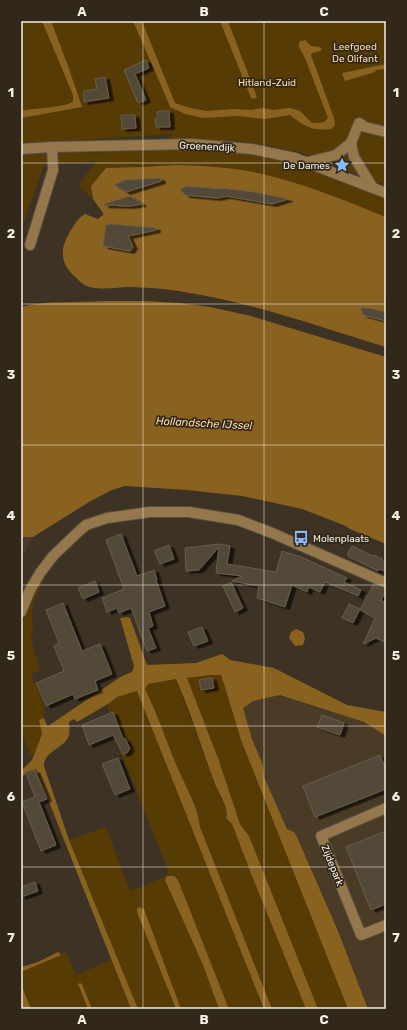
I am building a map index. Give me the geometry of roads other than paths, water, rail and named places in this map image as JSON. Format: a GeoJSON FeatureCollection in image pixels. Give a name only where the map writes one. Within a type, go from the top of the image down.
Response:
{"type":"FeatureCollection","features":[{"type":"Feature","properties":{"kind":"street"},"geometry":{"type":"LineString","coordinates":[[308,162],[336,155],[351,143],[359,123],[365,127],[386,132]]}},
{"type":"Feature","properties":{"kind":"street"},"geometry":{"type":"LineString","coordinates":[[351,143],[354,158],[373,188]]}},
{"type":"Feature","properties":{"kind":"street","name":"Groenendijk"},"geometry":{"type":"LineString","coordinates":[[21,149],[192,144],[252,149],[283,154],[308,162],[386,193]]}},
{"type":"Feature","properties":{"kind":"street"},"geometry":{"type":"LineString","coordinates":[[30,245],[53,170],[52,147]]}},
{"type":"Feature","properties":{"kind":"street"},"geometry":{"type":"LineString","coordinates":[[21,612],[30,590],[40,573],[53,556],[86,525],[107,518],[150,512],[189,512],[238,520],[272,532],[386,583]]}},
{"type":"Feature","properties":{"kind":"street","name":"Zijdepark"},"geometry":{"type":"LineString","coordinates":[[386,808],[321,836],[361,935],[386,925]]}},
{"type":"Feature","properties":{"kind":"water"},"geometry":{"type":"Polygon","coordinates":[[[42,21],[51,21],[82,107],[21,118],[21,111],[61,106],[73,102],[73,95],[42,21]]]}},
{"type":"Feature","properties":{"kind":"water"},"geometry":{"type":"Polygon","coordinates":[[[133,21],[142,21],[175,103],[190,108],[207,111],[234,109],[252,110],[262,108],[274,110],[290,108],[300,111],[312,123],[324,122],[328,118],[305,58],[299,47],[299,42],[305,40],[311,46],[319,47],[322,49],[321,51],[312,53],[311,55],[334,118],[335,125],[331,129],[314,129],[300,123],[290,115],[265,119],[237,116],[203,118],[185,114],[170,107],[133,21]]]}},
{"type":"Feature","properties":{"kind":"water"},"geometry":{"type":"Polygon","coordinates":[[[220,21],[228,21],[257,97],[254,99],[251,98],[220,21]]]}},
{"type":"Feature","properties":{"kind":"water"},"geometry":{"type":"Polygon","coordinates":[[[386,64],[386,69],[376,70],[375,72],[345,81],[342,73],[386,64]]]}},
{"type":"Feature","properties":{"kind":"water"},"geometry":{"type":"Polygon","coordinates":[[[176,165],[227,168],[275,177],[323,192],[386,217],[386,347],[299,320],[211,297],[152,288],[94,288],[82,283],[74,276],[66,265],[63,249],[67,237],[80,217],[85,214],[98,219],[103,215],[93,199],[91,186],[106,168],[176,165]]]}},
{"type":"Feature","properties":{"kind":"water","name":"Hollandsche IJssel"},"geometry":{"type":"Polygon","coordinates":[[[145,301],[210,307],[251,316],[386,357],[386,544],[346,526],[302,509],[242,496],[187,490],[125,486],[112,490],[89,502],[33,537],[21,537],[21,307],[41,303],[145,301]]]}},
{"type":"Feature","properties":{"kind":"water"},"geometry":{"type":"Polygon","coordinates":[[[120,618],[130,618],[147,665],[196,663],[222,654],[230,660],[274,668],[347,705],[386,712],[386,736],[364,722],[280,695],[253,701],[243,708],[252,739],[263,765],[264,777],[287,829],[294,832],[297,837],[338,931],[368,1009],[348,1009],[241,740],[221,675],[211,675],[187,678],[218,758],[240,824],[249,836],[318,1009],[306,1009],[232,824],[226,818],[227,815],[225,806],[215,784],[192,718],[176,679],[148,684],[145,689],[194,805],[200,827],[272,1009],[264,1009],[137,691],[117,697],[77,722],[74,719],[69,722],[69,735],[67,740],[47,756],[44,766],[69,840],[138,1009],[131,1009],[36,769],[27,772],[21,778],[21,771],[32,760],[42,734],[39,720],[44,718],[48,726],[122,676],[132,672],[134,666],[120,618]]]}},
{"type":"Feature","properties":{"kind":"water"},"geometry":{"type":"Polygon","coordinates":[[[296,629],[303,632],[305,639],[303,645],[295,646],[289,638],[291,632],[296,629]]]}},
{"type":"Feature","properties":{"kind":"water"},"geometry":{"type":"Polygon","coordinates":[[[167,876],[174,876],[178,880],[229,1009],[219,1009],[203,965],[165,880],[167,876]]]}},
{"type":"Feature","properties":{"kind":"water"},"geometry":{"type":"Polygon","coordinates":[[[139,907],[144,909],[181,1009],[176,1009],[138,915],[137,909],[139,907]]]}},
{"type":"Feature","properties":{"kind":"water"},"geometry":{"type":"Polygon","coordinates":[[[58,952],[61,955],[21,972],[21,967],[38,962],[58,952]]]}},
{"type":"Feature","properties":{"kind":"water"},"geometry":{"type":"Polygon","coordinates":[[[21,984],[31,1009],[21,1009],[21,984]]]}},
{"type":"Feature","properties":{"kind":"water"},"geometry":{"type":"Polygon","coordinates":[[[78,984],[82,984],[92,1009],[88,1009],[78,984]]]}},
{"type":"Feature","properties":{"kind":"place","name":"De Dames"},"geometry":{"type":"Point","coordinates":[342,165]}},
{"type":"Feature","properties":{"kind":"place","name":"Molenplaats"},"geometry":{"type":"Point","coordinates":[301,538]}},
{"type":"Feature","properties":{"kind":"park label","name":"Leefgoed De Olifant"},"geometry":{"type":"Point","coordinates":[355,52]}},
{"type":"Feature","properties":{"kind":"park label","name":"Hitland-Zuid"},"geometry":{"type":"Point","coordinates":[267,82]}}]}
